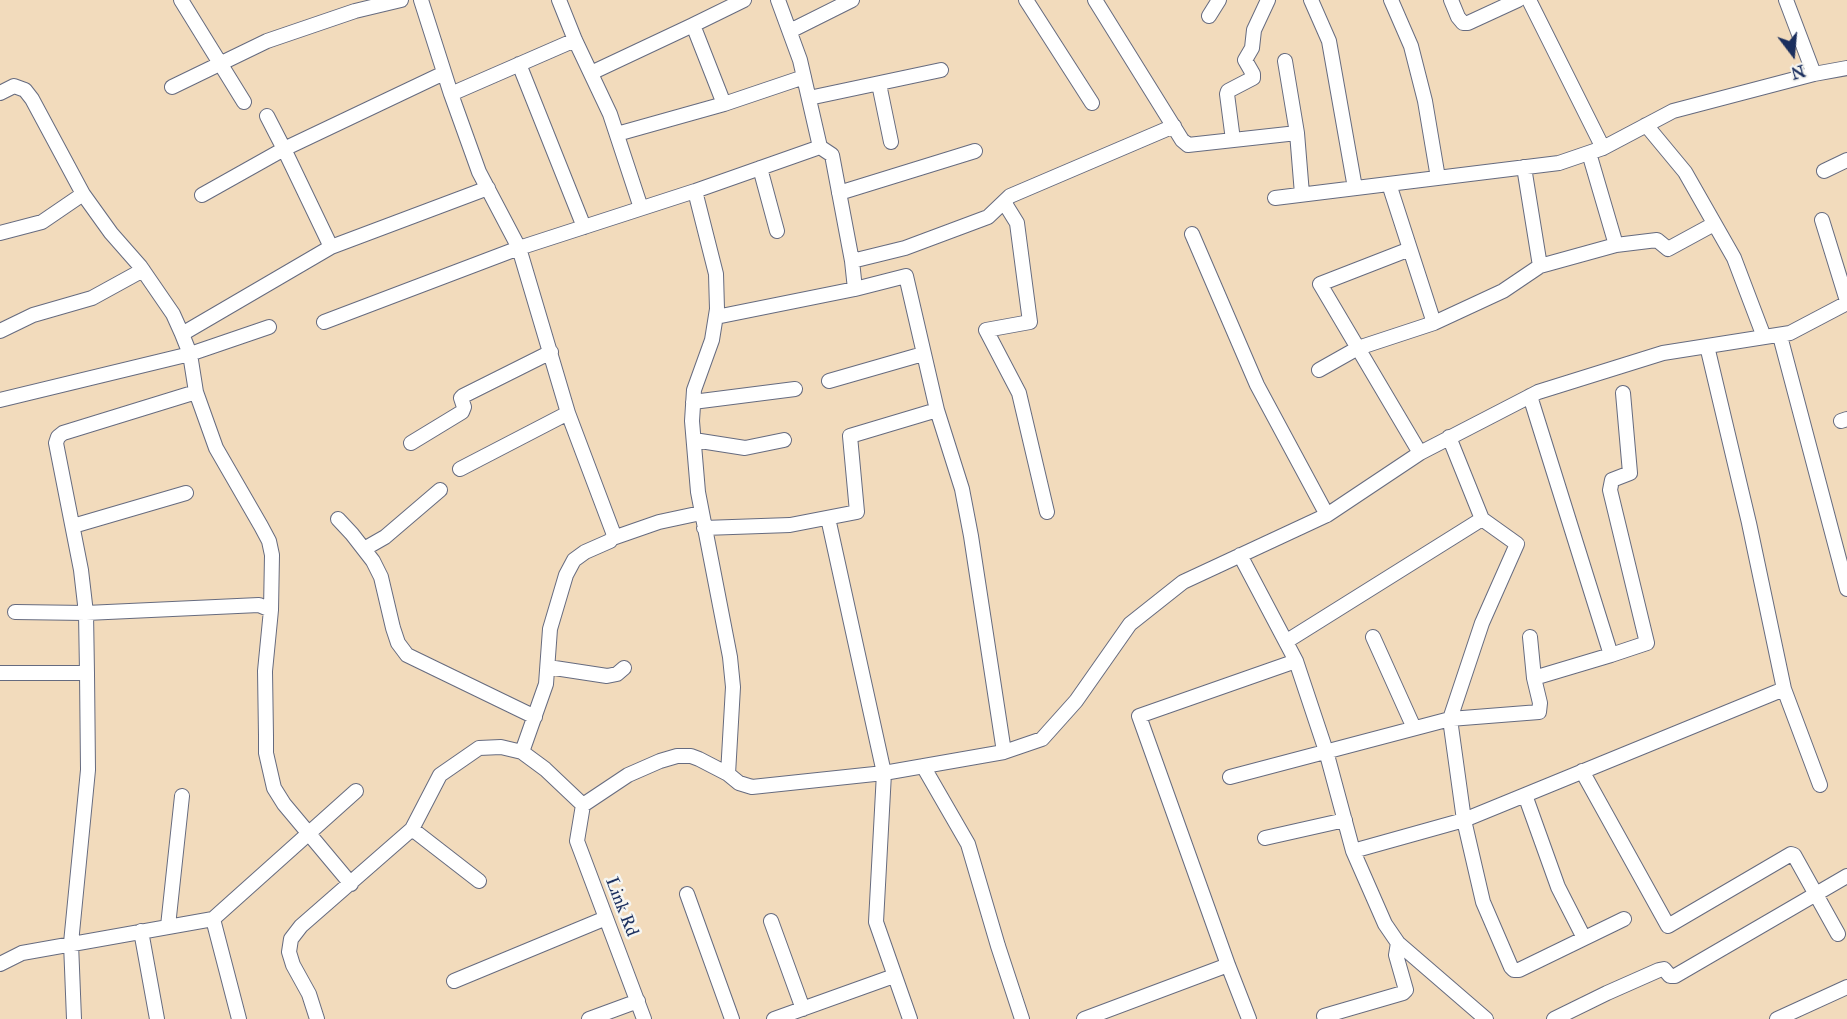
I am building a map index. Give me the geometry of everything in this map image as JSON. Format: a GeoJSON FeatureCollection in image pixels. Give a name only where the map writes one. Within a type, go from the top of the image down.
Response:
{"type":"FeatureCollection","features":[{"type":"Feature","properties":{"kind":"street"},"geometry":{"type":"LineString","coordinates":[[182,0],[244,102]]}},
{"type":"Feature","properties":{"kind":"street"},"geometry":{"type":"LineString","coordinates":[[172,87],[267,40],[355,11],[401,0]]}},
{"type":"Feature","properties":{"kind":"street"},"geometry":{"type":"LineString","coordinates":[[421,0],[479,172],[519,248],[568,413],[614,535],[613,538]]}},
{"type":"Feature","properties":{"kind":"street"},"geometry":{"type":"LineString","coordinates":[[559,0],[610,114],[640,208]]}},
{"type":"Feature","properties":{"kind":"street"},"geometry":{"type":"LineString","coordinates":[[591,74],[744,0]]}},
{"type":"Feature","properties":{"kind":"street"},"geometry":{"type":"LineString","coordinates":[[778,0],[804,77],[820,147],[832,155],[855,289]]}},
{"type":"Feature","properties":{"kind":"street"},"geometry":{"type":"LineString","coordinates":[[1026,0],[1092,103]]}},
{"type":"Feature","properties":{"kind":"street"},"geometry":{"type":"LineString","coordinates":[[1095,0],[1174,126],[1188,144],[1297,133]]}},
{"type":"Feature","properties":{"kind":"street"},"geometry":{"type":"LineString","coordinates":[[1209,16],[1219,0]]}},
{"type":"Feature","properties":{"kind":"street"},"geometry":{"type":"LineString","coordinates":[[1233,140],[1227,94],[1228,91],[1253,78],[1245,60],[1252,48],[1254,30],[1268,0]]}},
{"type":"Feature","properties":{"kind":"street"},"geometry":{"type":"LineString","coordinates":[[1311,0],[1329,41],[1355,188]]}},
{"type":"Feature","properties":{"kind":"street"},"geometry":{"type":"LineString","coordinates":[[1391,0],[1411,46],[1425,101],[1438,178]]}},
{"type":"Feature","properties":{"kind":"street"},"geometry":{"type":"LineString","coordinates":[[1451,0],[1463,23],[1468,23],[1518,0]]}},
{"type":"Feature","properties":{"kind":"street"},"geometry":{"type":"LineString","coordinates":[[1529,0],[1603,148]]}},
{"type":"Feature","properties":{"kind":"street"},"geometry":{"type":"LineString","coordinates":[[1786,0],[1815,74]]}},
{"type":"Feature","properties":{"kind":"street"},"geometry":{"type":"LineString","coordinates":[[790,31],[848,1]]}},
{"type":"Feature","properties":{"kind":"street"},"geometry":{"type":"LineString","coordinates":[[693,25],[724,104]]}},
{"type":"Feature","properties":{"kind":"street"},"geometry":{"type":"LineString","coordinates":[[451,94],[575,40]]}},
{"type":"Feature","properties":{"kind":"street"},"geometry":{"type":"LineString","coordinates":[[1285,61],[1297,133],[1302,194]]}},
{"type":"Feature","properties":{"kind":"street"},"geometry":{"type":"LineString","coordinates":[[519,64],[584,227]]}},
{"type":"Feature","properties":{"kind":"street"},"geometry":{"type":"LineString","coordinates":[[1275,198],[1559,163],[1603,148],[1673,111],[1815,74],[1847,68]]}},
{"type":"Feature","properties":{"kind":"street"},"geometry":{"type":"LineString","coordinates":[[809,98],[941,70]]}},
{"type":"Feature","properties":{"kind":"street"},"geometry":{"type":"LineString","coordinates":[[202,195],[284,149],[444,73]]}},
{"type":"Feature","properties":{"kind":"street"},"geometry":{"type":"LineString","coordinates":[[617,134],[724,104],[804,77]]}},
{"type":"Feature","properties":{"kind":"street"},"geometry":{"type":"LineString","coordinates":[[879,84],[891,142]]}},
{"type":"Feature","properties":{"kind":"street"},"geometry":{"type":"LineString","coordinates":[[0,93],[14,86],[24,90],[32,99],[82,194],[143,270],[173,314],[182,334],[190,354],[196,392],[216,448],[269,541],[273,569],[265,671],[266,753],[274,788],[284,804],[351,884]]}},
{"type":"Feature","properties":{"kind":"street"},"geometry":{"type":"LineString","coordinates":[[267,116],[331,247]]}},
{"type":"Feature","properties":{"kind":"street"},"geometry":{"type":"LineString","coordinates":[[1646,125],[1685,172],[1734,258],[1764,337]]}},
{"type":"Feature","properties":{"kind":"street"},"geometry":{"type":"LineString","coordinates":[[852,261],[905,249],[988,217],[1010,196],[1174,126]]}},
{"type":"Feature","properties":{"kind":"street"},"geometry":{"type":"LineString","coordinates":[[324,322],[519,248],[695,191],[820,147]]}},
{"type":"Feature","properties":{"kind":"street"},"geometry":{"type":"LineString","coordinates":[[839,193],[975,151]]}},
{"type":"Feature","properties":{"kind":"street"},"geometry":{"type":"LineString","coordinates":[[1589,153],[1616,245]]}},
{"type":"Feature","properties":{"kind":"street"},"geometry":{"type":"LineString","coordinates":[[1824,171],[1847,160]]}},
{"type":"Feature","properties":{"kind":"street"},"geometry":{"type":"LineString","coordinates":[[1524,167],[1540,266]]}},
{"type":"Feature","properties":{"kind":"street"},"geometry":{"type":"LineString","coordinates":[[760,168],[777,231]]}},
{"type":"Feature","properties":{"kind":"street"},"geometry":{"type":"LineString","coordinates":[[1389,184],[1434,323]]}},
{"type":"Feature","properties":{"kind":"street"},"geometry":{"type":"LineString","coordinates":[[182,334],[331,247],[488,188]]}},
{"type":"Feature","properties":{"kind":"street"},"geometry":{"type":"LineString","coordinates":[[695,191],[716,274],[716,317],[712,340],[694,390],[693,402],[701,513],[730,657],[733,687],[728,774]]}},
{"type":"Feature","properties":{"kind":"street"},"geometry":{"type":"LineString","coordinates":[[0,233],[42,222],[82,194]]}},
{"type":"Feature","properties":{"kind":"street"},"geometry":{"type":"LineString","coordinates":[[1004,202],[1017,223],[1030,322],[986,330],[1019,393],[1047,512]]}},
{"type":"Feature","properties":{"kind":"street"},"geometry":{"type":"LineString","coordinates":[[317,1019],[309,994],[293,965],[289,952],[291,939],[300,926],[412,829],[440,775],[479,748],[501,747],[522,752],[545,769],[583,805],[628,775],[677,756],[691,756],[699,759],[728,774],[739,783],[752,787],[884,773],[1004,752],[1042,740],[1076,701],[1130,624],[1183,582],[1327,514],[1420,453],[1449,437],[1538,392],[1663,353],[1780,336],[1790,333],[1847,302],[1822,220]]}},
{"type":"Feature","properties":{"kind":"street"},"geometry":{"type":"LineString","coordinates":[[1319,370],[1358,348],[1434,323],[1503,291],[1540,266],[1616,245],[1657,240],[1668,249],[1714,224]]}},
{"type":"Feature","properties":{"kind":"street"},"geometry":{"type":"LineString","coordinates":[[1192,234],[1257,385],[1327,514]]}},
{"type":"Feature","properties":{"kind":"street"},"geometry":{"type":"LineString","coordinates":[[1410,249],[1320,284],[1420,453]]}},
{"type":"Feature","properties":{"kind":"street"},"geometry":{"type":"LineString","coordinates":[[0,331],[33,315],[92,298],[143,270]]}},
{"type":"Feature","properties":{"kind":"street"},"geometry":{"type":"LineString","coordinates":[[716,317],[855,289],[906,276],[937,410],[962,489],[1004,752]]}},
{"type":"Feature","properties":{"kind":"street"},"geometry":{"type":"LineString","coordinates":[[0,400],[190,354],[269,327]]}},
{"type":"Feature","properties":{"kind":"street"},"geometry":{"type":"LineString","coordinates":[[1780,336],[1847,589]]}},
{"type":"Feature","properties":{"kind":"street"},"geometry":{"type":"LineString","coordinates":[[1707,346],[1749,523],[1784,689],[1820,785]]}},
{"type":"Feature","properties":{"kind":"street"},"geometry":{"type":"LineString","coordinates":[[411,443],[462,412],[464,407],[461,399],[463,396],[551,352]]}},
{"type":"Feature","properties":{"kind":"street"},"geometry":{"type":"LineString","coordinates":[[829,381],[923,354]]}},
{"type":"Feature","properties":{"kind":"street"},"geometry":{"type":"LineString","coordinates":[[693,402],[795,389]]}},
{"type":"Feature","properties":{"kind":"street"},"geometry":{"type":"LineString","coordinates":[[74,1019],[71,943],[88,770],[86,613],[81,570],[56,443],[58,437],[63,433],[196,392]]}},
{"type":"Feature","properties":{"kind":"street"},"geometry":{"type":"LineString","coordinates":[[1534,678],[1647,643],[1610,490],[1612,480],[1630,473],[1623,393]]}},
{"type":"Feature","properties":{"kind":"street"},"geometry":{"type":"LineString","coordinates":[[1530,396],[1611,655]]}},
{"type":"Feature","properties":{"kind":"street"},"geometry":{"type":"LineString","coordinates":[[704,528],[790,525],[858,512],[850,436],[937,410]]}},
{"type":"Feature","properties":{"kind":"street"},"geometry":{"type":"LineString","coordinates":[[460,469],[568,413]]}},
{"type":"Feature","properties":{"kind":"street"},"geometry":{"type":"LineString","coordinates":[[1449,437],[1482,519],[1517,544],[1482,623],[1450,719],[1464,820],[1483,902],[1511,967],[1519,970],[1624,919]]}},
{"type":"Feature","properties":{"kind":"street"},"geometry":{"type":"LineString","coordinates":[[694,440],[745,448],[784,440]]}},
{"type":"Feature","properties":{"kind":"street"},"geometry":{"type":"LineString","coordinates":[[364,549],[385,537],[440,490]]}},
{"type":"Feature","properties":{"kind":"street"},"geometry":{"type":"LineString","coordinates":[[73,526],[186,493]]}},
{"type":"Feature","properties":{"kind":"street"},"geometry":{"type":"LineString","coordinates":[[522,752],[546,684],[550,629],[566,574],[574,560],[613,538],[659,522],[701,513]]}},
{"type":"Feature","properties":{"kind":"street"},"geometry":{"type":"LineString","coordinates":[[828,518],[884,773],[876,922],[910,1019]]}},
{"type":"Feature","properties":{"kind":"street"},"geometry":{"type":"LineString","coordinates":[[338,519],[374,561],[381,577],[398,643],[407,655],[535,717]]}},
{"type":"Feature","properties":{"kind":"street"},"geometry":{"type":"LineString","coordinates":[[1287,640],[1482,519]]}},
{"type":"Feature","properties":{"kind":"street"},"geometry":{"type":"LineString","coordinates":[[1240,555],[1287,640],[1296,661],[1326,751],[1353,851],[1381,915],[1398,943],[1486,1019]]}},
{"type":"Feature","properties":{"kind":"street"},"geometry":{"type":"LineString","coordinates":[[15,612],[86,613],[259,605],[271,609]]}},
{"type":"Feature","properties":{"kind":"street"},"geometry":{"type":"LineString","coordinates":[[1230,777],[1450,719],[1539,712],[1540,703],[1534,678],[1530,637]]}},
{"type":"Feature","properties":{"kind":"street"},"geometry":{"type":"LineString","coordinates":[[1373,638],[1414,728]]}},
{"type":"Feature","properties":{"kind":"street"},"geometry":{"type":"LineString","coordinates":[[1249,1019],[1139,716],[1296,661]]}},
{"type":"Feature","properties":{"kind":"street"},"geometry":{"type":"LineString","coordinates":[[548,667],[607,676],[617,674],[624,668]]}},
{"type":"Feature","properties":{"kind":"street"},"geometry":{"type":"LineString","coordinates":[[0,673],[87,673]]}},
{"type":"Feature","properties":{"kind":"street"},"geometry":{"type":"LineString","coordinates":[[1353,851],[1464,820],[1784,689]]}},
{"type":"Feature","properties":{"kind":"street"},"geometry":{"type":"LineString","coordinates":[[923,766],[968,844],[1022,1019]]}},
{"type":"Feature","properties":{"kind":"street"},"geometry":{"type":"LineString","coordinates":[[1582,771],[1668,926],[1791,854],[1794,855],[1839,933]]}},
{"type":"Feature","properties":{"kind":"street"},"geometry":{"type":"LineString","coordinates":[[0,964],[22,953],[213,919],[356,790]]}},
{"type":"Feature","properties":{"kind":"street"},"geometry":{"type":"LineString","coordinates":[[1525,795],[1558,887],[1584,938]]}},
{"type":"Feature","properties":{"kind":"street"},"geometry":{"type":"LineString","coordinates":[[168,926],[182,796]]}},
{"type":"Feature","properties":{"kind":"street","name":"Link Rd"},"geometry":{"type":"LineString","coordinates":[[583,805],[577,841],[644,1019]]}},
{"type":"Feature","properties":{"kind":"street"},"geometry":{"type":"LineString","coordinates":[[1265,838],[1345,820]]}},
{"type":"Feature","properties":{"kind":"street"},"geometry":{"type":"LineString","coordinates":[[412,829],[478,881]]}},
{"type":"Feature","properties":{"kind":"street"},"geometry":{"type":"LineString","coordinates":[[1554,1019],[1659,970],[1664,969],[1670,976],[1675,976],[1847,876]]}},
{"type":"Feature","properties":{"kind":"street"},"geometry":{"type":"LineString","coordinates":[[687,894],[732,1019]]}},
{"type":"Feature","properties":{"kind":"street"},"geometry":{"type":"LineString","coordinates":[[453,981],[606,918]]}},
{"type":"Feature","properties":{"kind":"street"},"geometry":{"type":"LineString","coordinates":[[213,919],[239,1019]]}},
{"type":"Feature","properties":{"kind":"street"},"geometry":{"type":"LineString","coordinates":[[771,921],[803,1009]]}},
{"type":"Feature","properties":{"kind":"street"},"geometry":{"type":"LineString","coordinates":[[141,931],[158,1019]]}},
{"type":"Feature","properties":{"kind":"street"},"geometry":{"type":"LineString","coordinates":[[1324,1016],[1360,1012],[1403,993],[1406,990],[1396,961],[1398,943]]}},
{"type":"Feature","properties":{"kind":"street"},"geometry":{"type":"LineString","coordinates":[[1084,1019],[1228,965]]}},
{"type":"Feature","properties":{"kind":"street"},"geometry":{"type":"LineString","coordinates":[[774,1019],[894,976]]}},
{"type":"Feature","properties":{"kind":"street"},"geometry":{"type":"LineString","coordinates":[[1777,1019],[1847,987]]}},
{"type":"Feature","properties":{"kind":"street"},"geometry":{"type":"LineString","coordinates":[[589,1019],[638,1001]]}}]}
